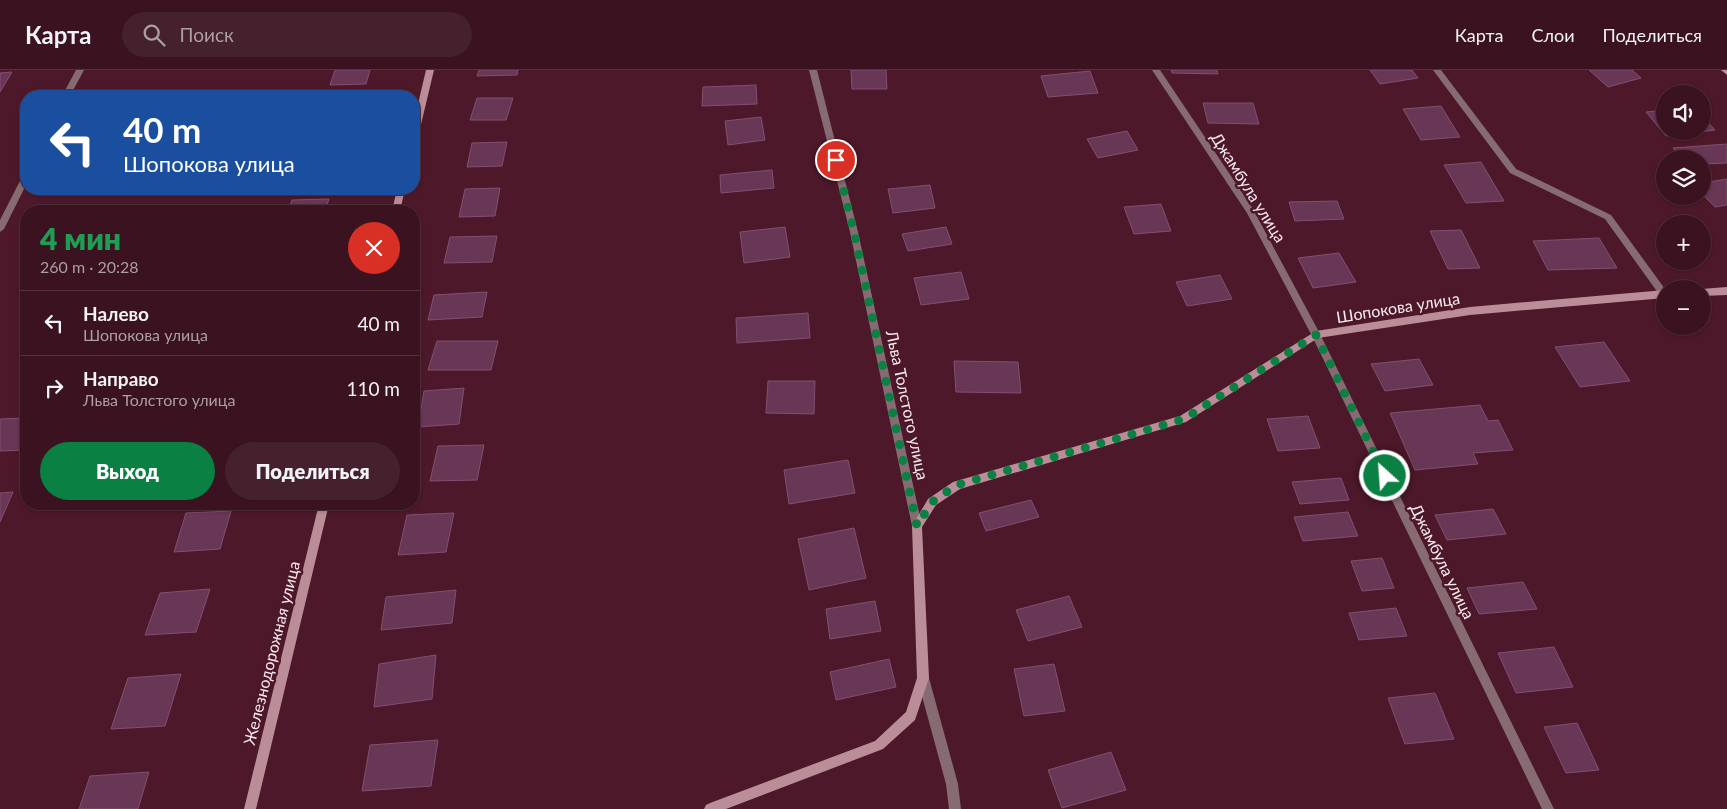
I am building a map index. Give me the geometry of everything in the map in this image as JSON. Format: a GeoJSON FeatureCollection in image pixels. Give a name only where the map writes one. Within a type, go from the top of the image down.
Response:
{"type":"FeatureCollection","features":[{"type":"Feature","properties":{"kind":"street"},"geometry":{"type":"LineString","coordinates":[[69,90],[80,70]]}},
{"type":"Feature","properties":{"kind":"street"},"geometry":{"type":"LineString","coordinates":[[420,112],[430,70]]}},
{"type":"Feature","properties":{"kind":"street","name":"Льва Толстого улица"},"geometry":{"type":"LineString","coordinates":[[813,70],[854,232],[917,526],[923,678],[952,784],[955,809]]}},
{"type":"Feature","properties":{"kind":"street","name":"Джамбула улица"},"geometry":{"type":"LineString","coordinates":[[1156,70],[1250,212],[1316,335],[1548,809]]}},
{"type":"Feature","properties":{"kind":"street"},"geometry":{"type":"LineString","coordinates":[[1437,70],[1513,171],[1608,217],[1656,283]]}},
{"type":"Feature","properties":{"kind":"street"},"geometry":{"type":"LineString","coordinates":[[0,229],[20,189]]}},
{"type":"Feature","properties":{"kind":"street"},"geometry":{"type":"LineString","coordinates":[[1711,292],[1727,291]]}},
{"type":"Feature","properties":{"kind":"street","name":"Шопокова улица"},"geometry":{"type":"LineString","coordinates":[[917,526],[932,502],[957,485],[1184,419],[1316,335],[1470,311],[1656,295]]}},
{"type":"Feature","properties":{"kind":"street","name":"Железнодорожная улица"},"geometry":{"type":"LineString","coordinates":[[250,809],[323,510]]}},
{"type":"Feature","properties":{"kind":"street"},"geometry":{"type":"LineString","coordinates":[[710,809],[879,745],[910,716],[923,678]]}},
{"type":"Feature","properties":{"kind":"building"},"geometry":{"type":"Polygon","coordinates":[[[335,70],[370,70],[366,84],[330,85],[335,70]]]}},
{"type":"Feature","properties":{"kind":"building"},"geometry":{"type":"Polygon","coordinates":[[[479,70],[518,70],[517,75],[477,76],[479,70]]]}},
{"type":"Feature","properties":{"kind":"building"},"geometry":{"type":"Polygon","coordinates":[[[851,70],[886,70],[887,89],[852,89],[851,70]]]}},
{"type":"Feature","properties":{"kind":"building"},"geometry":{"type":"Polygon","coordinates":[[[1171,70],[1217,70],[1218,74],[1172,73],[1171,70]]]}},
{"type":"Feature","properties":{"kind":"building"},"geometry":{"type":"Polygon","coordinates":[[[1370,70],[1412,70],[1418,78],[1380,84],[1370,70]]]}},
{"type":"Feature","properties":{"kind":"building"},"geometry":{"type":"Polygon","coordinates":[[[1589,70],[1632,70],[1641,78],[1608,87],[1589,70]]]}},
{"type":"Feature","properties":{"kind":"building"},"geometry":{"type":"Polygon","coordinates":[[[1090,71],[1098,93],[1048,97],[1041,76],[1090,71]]]}},
{"type":"Feature","properties":{"kind":"building"},"geometry":{"type":"Polygon","coordinates":[[[12,72],[0,92],[0,73],[12,72]]]}},
{"type":"Feature","properties":{"kind":"building"},"geometry":{"type":"Polygon","coordinates":[[[756,85],[757,104],[702,106],[703,87],[756,85]]]}},
{"type":"Feature","properties":{"kind":"building"},"geometry":{"type":"Polygon","coordinates":[[[477,98],[513,98],[506,120],[470,120],[477,98]]]}},
{"type":"Feature","properties":{"kind":"building"},"geometry":{"type":"Polygon","coordinates":[[[1203,103],[1253,103],[1259,124],[1208,123],[1203,103]]]}},
{"type":"Feature","properties":{"kind":"building"},"geometry":{"type":"Polygon","coordinates":[[[1441,106],[1460,137],[1421,140],[1403,109],[1441,106]]]}},
{"type":"Feature","properties":{"kind":"building"},"geometry":{"type":"Polygon","coordinates":[[[1656,111],[1656,124],[1646,112],[1656,111]]]}},
{"type":"Feature","properties":{"kind":"building"},"geometry":{"type":"Polygon","coordinates":[[[761,117],[765,140],[728,145],[725,121],[761,117]]]}},
{"type":"Feature","properties":{"kind":"building"},"geometry":{"type":"Polygon","coordinates":[[[1127,131],[1138,150],[1098,158],[1087,139],[1127,131]]]}},
{"type":"Feature","properties":{"kind":"building"},"geometry":{"type":"Polygon","coordinates":[[[507,142],[502,166],[467,167],[472,143],[507,142]]]}},
{"type":"Feature","properties":{"kind":"building"},"geometry":{"type":"Polygon","coordinates":[[[1727,144],[1727,163],[1711,164],[1711,150],[1675,150],[1673,148],[1727,144]]]}},
{"type":"Feature","properties":{"kind":"building"},"geometry":{"type":"Polygon","coordinates":[[[1481,162],[1504,201],[1466,203],[1444,165],[1481,162]]]}},
{"type":"Feature","properties":{"kind":"building"},"geometry":{"type":"Polygon","coordinates":[[[772,170],[774,188],[721,193],[720,175],[772,170]]]}},
{"type":"Feature","properties":{"kind":"building"},"geometry":{"type":"Polygon","coordinates":[[[1727,179],[1727,205],[1715,207],[1711,203],[1711,182],[1727,179]]]}},
{"type":"Feature","properties":{"kind":"building"},"geometry":{"type":"Polygon","coordinates":[[[930,185],[935,208],[893,213],[888,189],[930,185]]]}},
{"type":"Feature","properties":{"kind":"building"},"geometry":{"type":"Polygon","coordinates":[[[500,188],[495,216],[459,217],[465,189],[500,188]]]}},
{"type":"Feature","properties":{"kind":"building"},"geometry":{"type":"Polygon","coordinates":[[[329,199],[327,205],[290,205],[292,200],[329,199]]]}},
{"type":"Feature","properties":{"kind":"building"},"geometry":{"type":"Polygon","coordinates":[[[1337,201],[1344,219],[1295,221],[1289,202],[1337,201]]]}},
{"type":"Feature","properties":{"kind":"building"},"geometry":{"type":"Polygon","coordinates":[[[1161,204],[1171,231],[1134,234],[1124,207],[1161,204]]]}},
{"type":"Feature","properties":{"kind":"building"},"geometry":{"type":"Polygon","coordinates":[[[785,227],[790,257],[744,263],[740,232],[785,227]]]}},
{"type":"Feature","properties":{"kind":"building"},"geometry":{"type":"Polygon","coordinates":[[[946,227],[952,244],[908,251],[902,234],[946,227]]]}},
{"type":"Feature","properties":{"kind":"building"},"geometry":{"type":"Polygon","coordinates":[[[1461,230],[1480,268],[1448,269],[1430,231],[1461,230]]]}},
{"type":"Feature","properties":{"kind":"building"},"geometry":{"type":"Polygon","coordinates":[[[497,236],[492,262],[444,263],[450,237],[497,236]]]}},
{"type":"Feature","properties":{"kind":"building"},"geometry":{"type":"Polygon","coordinates":[[[1599,238],[1617,268],[1548,270],[1533,241],[1599,238]]]}},
{"type":"Feature","properties":{"kind":"building"},"geometry":{"type":"Polygon","coordinates":[[[1339,253],[1356,282],[1313,288],[1298,258],[1339,253]]]}},
{"type":"Feature","properties":{"kind":"building"},"geometry":{"type":"Polygon","coordinates":[[[961,272],[969,299],[921,305],[914,278],[961,272]]]}},
{"type":"Feature","properties":{"kind":"building"},"geometry":{"type":"Polygon","coordinates":[[[1220,275],[1232,299],[1187,306],[1176,282],[1220,275]]]}},
{"type":"Feature","properties":{"kind":"building"},"geometry":{"type":"Polygon","coordinates":[[[487,292],[482,317],[428,320],[434,295],[487,292]]]}},
{"type":"Feature","properties":{"kind":"building"},"geometry":{"type":"Polygon","coordinates":[[[808,313],[810,338],[737,343],[736,318],[808,313]]]}},
{"type":"Feature","properties":{"kind":"building"},"geometry":{"type":"Polygon","coordinates":[[[437,341],[498,341],[491,370],[428,370],[437,341]]]}},
{"type":"Feature","properties":{"kind":"building"},"geometry":{"type":"Polygon","coordinates":[[[1604,342],[1630,381],[1580,387],[1555,347],[1604,342]]]}},
{"type":"Feature","properties":{"kind":"building"},"geometry":{"type":"Polygon","coordinates":[[[1419,359],[1433,385],[1385,391],[1371,364],[1419,359]]]}},
{"type":"Feature","properties":{"kind":"building"},"geometry":{"type":"Polygon","coordinates":[[[954,361],[1018,362],[1021,393],[956,392],[954,361]]]}},
{"type":"Feature","properties":{"kind":"building"},"geometry":{"type":"Polygon","coordinates":[[[768,381],[815,381],[814,414],[766,413],[768,381]]]}},
{"type":"Feature","properties":{"kind":"building"},"geometry":{"type":"Polygon","coordinates":[[[464,388],[459,424],[420,427],[424,391],[464,388]]]}},
{"type":"Feature","properties":{"kind":"building"},"geometry":{"type":"Polygon","coordinates":[[[1480,405],[1488,421],[1498,420],[1513,450],[1473,453],[1478,464],[1415,470],[1390,413],[1480,405]]]}},
{"type":"Feature","properties":{"kind":"building"},"geometry":{"type":"Polygon","coordinates":[[[1308,416],[1320,448],[1278,451],[1267,419],[1308,416]]]}},
{"type":"Feature","properties":{"kind":"building"},"geometry":{"type":"Polygon","coordinates":[[[20,418],[20,450],[0,451],[0,419],[20,418]]]}},
{"type":"Feature","properties":{"kind":"building"},"geometry":{"type":"Polygon","coordinates":[[[484,445],[477,480],[430,481],[438,446],[484,445]]]}},
{"type":"Feature","properties":{"kind":"building"},"geometry":{"type":"Polygon","coordinates":[[[848,460],[855,493],[789,504],[784,470],[848,460]]]}},
{"type":"Feature","properties":{"kind":"building"},"geometry":{"type":"Polygon","coordinates":[[[1341,478],[1349,500],[1300,504],[1292,482],[1341,478]]]}},
{"type":"Feature","properties":{"kind":"building"},"geometry":{"type":"Polygon","coordinates":[[[13,492],[0,522],[0,493],[13,492]]]}},
{"type":"Feature","properties":{"kind":"building"},"geometry":{"type":"Polygon","coordinates":[[[1031,500],[1039,517],[986,531],[979,513],[1031,500]]]}},
{"type":"Feature","properties":{"kind":"building"},"geometry":{"type":"Polygon","coordinates":[[[1493,509],[1506,534],[1447,540],[1435,515],[1493,509]]]}},
{"type":"Feature","properties":{"kind":"building"},"geometry":{"type":"Polygon","coordinates":[[[231,511],[220,549],[174,552],[186,513],[231,511]]]}},
{"type":"Feature","properties":{"kind":"building"},"geometry":{"type":"Polygon","coordinates":[[[1348,512],[1358,536],[1303,541],[1294,517],[1348,512]]]}},
{"type":"Feature","properties":{"kind":"building"},"geometry":{"type":"Polygon","coordinates":[[[454,513],[446,552],[398,555],[407,515],[454,513]]]}},
{"type":"Feature","properties":{"kind":"building"},"geometry":{"type":"Polygon","coordinates":[[[854,528],[866,578],[809,590],[798,539],[854,528]]]}},
{"type":"Feature","properties":{"kind":"building"},"geometry":{"type":"Polygon","coordinates":[[[1382,558],[1394,588],[1362,591],[1351,561],[1382,558]]]}},
{"type":"Feature","properties":{"kind":"building"},"geometry":{"type":"Polygon","coordinates":[[[1523,582],[1537,609],[1479,614],[1467,588],[1523,582]]]}},
{"type":"Feature","properties":{"kind":"building"},"geometry":{"type":"Polygon","coordinates":[[[210,589],[196,632],[145,635],[160,593],[210,589]]]}},
{"type":"Feature","properties":{"kind":"building"},"geometry":{"type":"Polygon","coordinates":[[[456,590],[452,623],[381,630],[386,597],[456,590]]]}},
{"type":"Feature","properties":{"kind":"building"},"geometry":{"type":"Polygon","coordinates":[[[1069,596],[1082,627],[1028,641],[1016,610],[1069,596]]]}},
{"type":"Feature","properties":{"kind":"building"},"geometry":{"type":"Polygon","coordinates":[[[875,601],[881,631],[830,639],[826,609],[875,601]]]}},
{"type":"Feature","properties":{"kind":"building"},"geometry":{"type":"Polygon","coordinates":[[[1396,608],[1407,636],[1359,640],[1349,613],[1396,608]]]}},
{"type":"Feature","properties":{"kind":"building"},"geometry":{"type":"Polygon","coordinates":[[[1554,647],[1573,687],[1516,693],[1498,653],[1554,647]]]}},
{"type":"Feature","properties":{"kind":"building"},"geometry":{"type":"Polygon","coordinates":[[[436,655],[432,699],[374,707],[379,664],[436,655]]]}},
{"type":"Feature","properties":{"kind":"building"},"geometry":{"type":"Polygon","coordinates":[[[889,659],[896,687],[836,700],[830,672],[889,659]]]}},
{"type":"Feature","properties":{"kind":"building"},"geometry":{"type":"Polygon","coordinates":[[[1054,664],[1065,711],[1024,716],[1014,669],[1054,664]]]}},
{"type":"Feature","properties":{"kind":"building"},"geometry":{"type":"Polygon","coordinates":[[[181,674],[165,726],[111,729],[128,678],[181,674]]]}},
{"type":"Feature","properties":{"kind":"building"},"geometry":{"type":"Polygon","coordinates":[[[1435,693],[1454,739],[1405,744],[1388,698],[1435,693]]]}},
{"type":"Feature","properties":{"kind":"building"},"geometry":{"type":"Polygon","coordinates":[[[1577,723],[1599,770],[1566,773],[1544,727],[1577,723]]]}},
{"type":"Feature","properties":{"kind":"building"},"geometry":{"type":"Polygon","coordinates":[[[438,740],[431,786],[362,791],[370,745],[438,740]]]}},
{"type":"Feature","properties":{"kind":"building"},"geometry":{"type":"Polygon","coordinates":[[[1111,752],[1126,790],[1062,808],[1048,770],[1111,752]]]}},
{"type":"Feature","properties":{"kind":"building"},"geometry":{"type":"Polygon","coordinates":[[[149,772],[138,809],[79,809],[90,776],[149,772]]]}},
{"type":"Feature","properties":{"kind":"route"},"geometry":{"type":"LineString","coordinates":[[836,160],[854,232],[917,526],[932,502],[957,485],[1184,419],[1316,335],[1385,476]]}}]}
